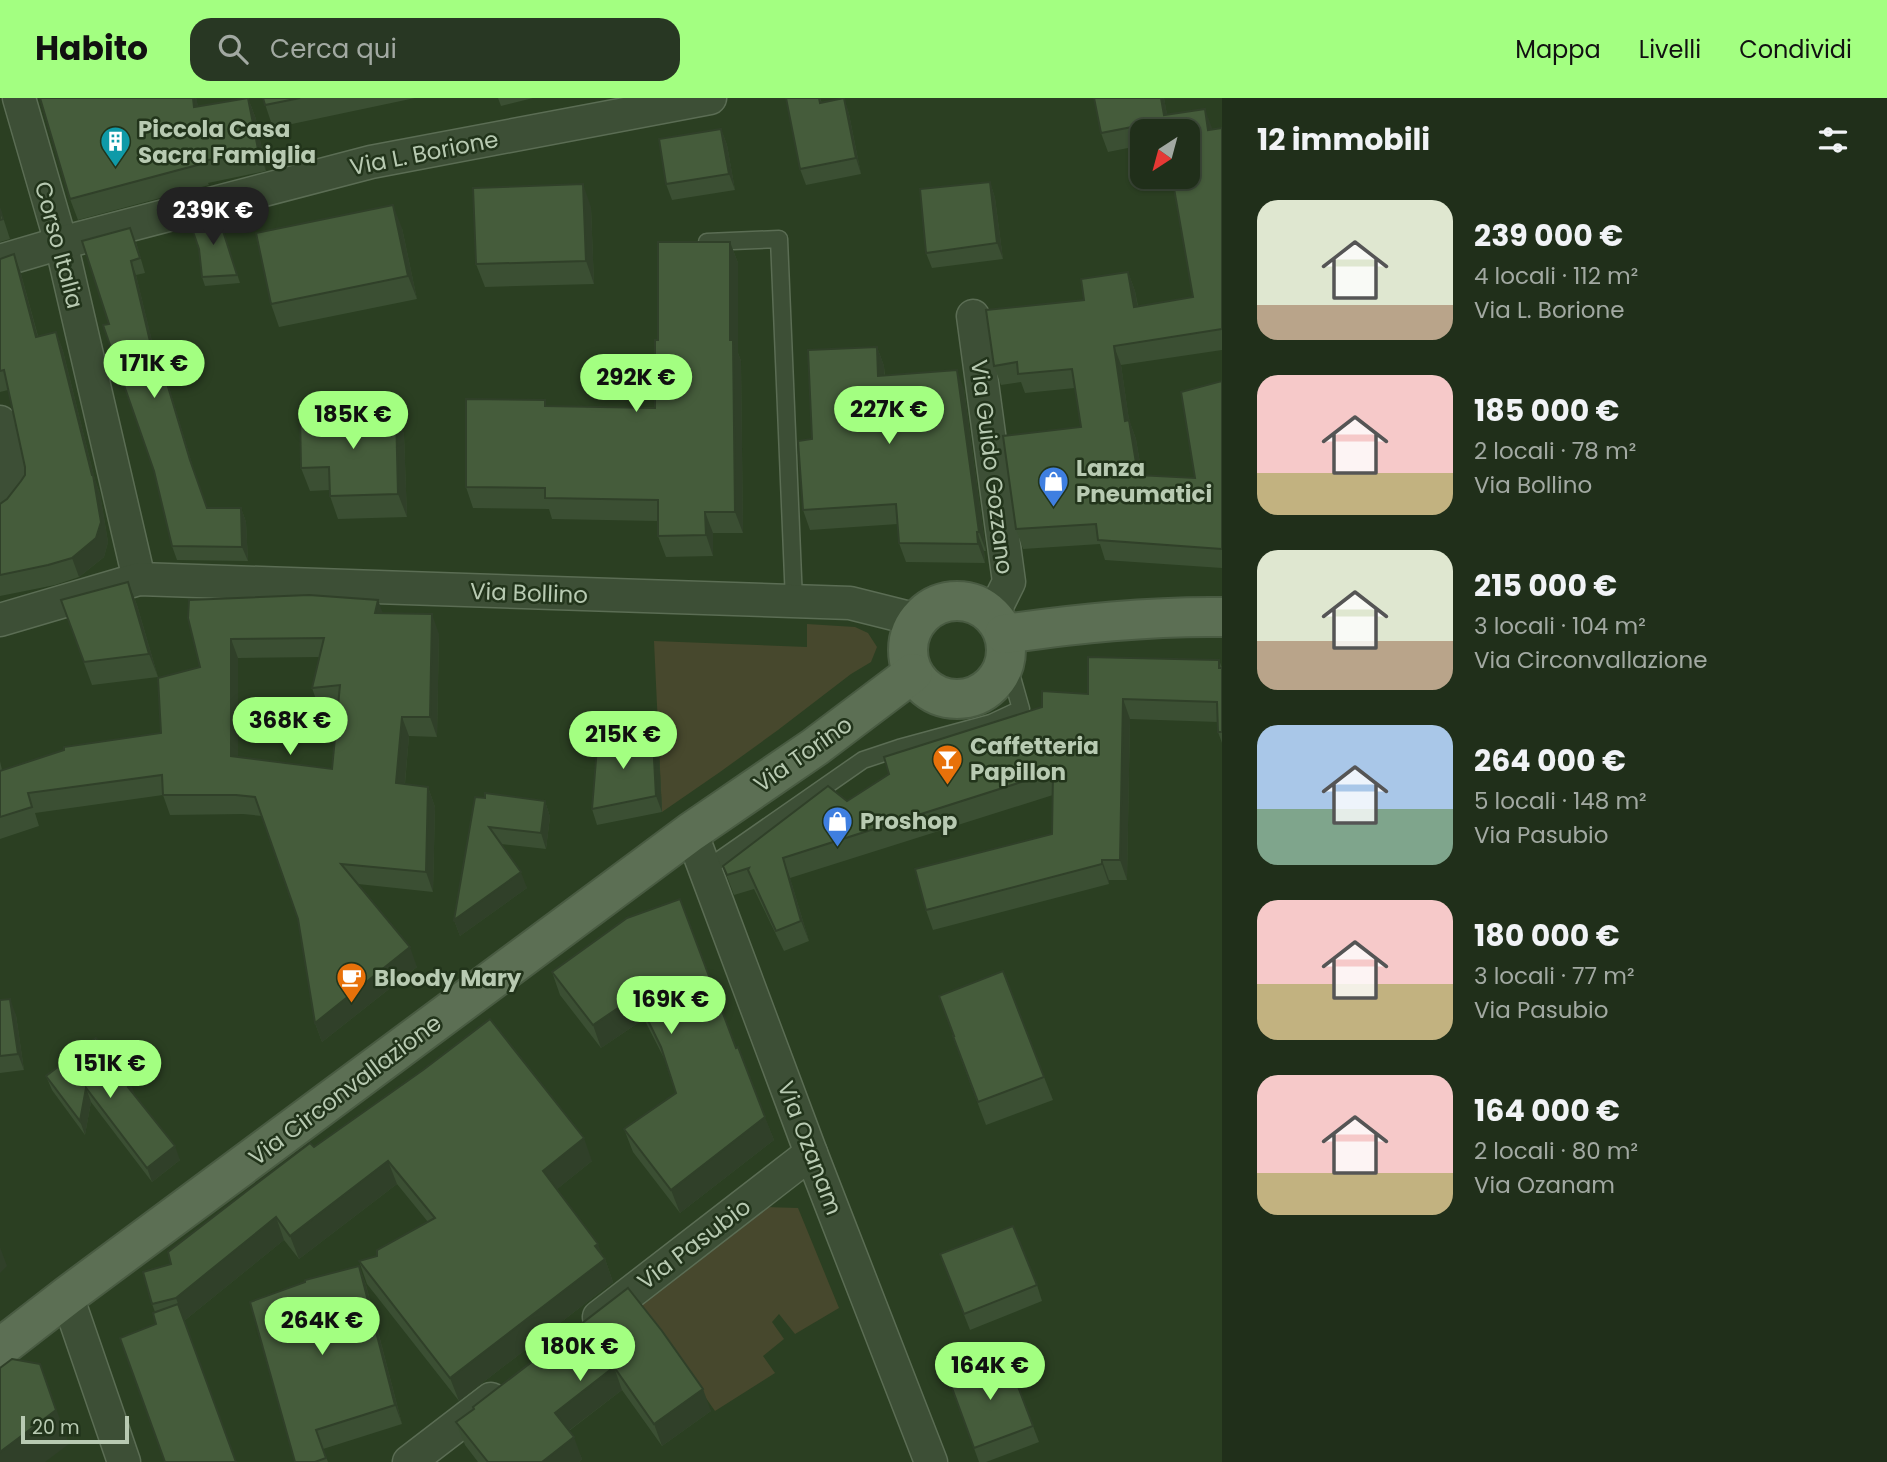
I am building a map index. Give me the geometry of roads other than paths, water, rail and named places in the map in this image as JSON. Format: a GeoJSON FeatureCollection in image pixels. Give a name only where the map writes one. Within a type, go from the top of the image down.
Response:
{"type":"FeatureCollection","features":[{"type":"Feature","properties":{"kind":"main road"},"geometry":{"type":"LineString","coordinates":[[968,602],[981,607],[1001,635],[1002,672],[993,685],[981,694],[965,699],[935,695],[922,686],[913,673],[908,655],[909,637],[927,610],[940,604],[968,602]]}},
{"type":"Feature","properties":{"kind":"main road"},"geometry":{"type":"LineString","coordinates":[[1001,635],[1076,624],[1222,617]]}},
{"type":"Feature","properties":{"kind":"main road","name":"Via Torino"},"geometry":{"type":"LineString","coordinates":[[691,832],[815,747],[913,673]]}},
{"type":"Feature","properties":{"kind":"main road","name":"Via Circonvallazione"},"geometry":{"type":"LineString","coordinates":[[0,1348],[691,832]]}},
{"type":"Feature","properties":{"kind":"street","name":"Corso Italia"},"geometry":{"type":"LineString","coordinates":[[19,98],[61,243],[139,579]]}},
{"type":"Feature","properties":{"kind":"street","name":"Via L. Borione"},"geometry":{"type":"LineString","coordinates":[[0,261],[371,162],[710,98]]}},
{"type":"Feature","properties":{"kind":"street","name":"Via Guido Gozzano"},"geometry":{"type":"LineString","coordinates":[[973,316],[1009,582],[1001,635]]}},
{"type":"Feature","properties":{"kind":"street"},"geometry":{"type":"LineString","coordinates":[[0,422],[14,489],[0,507]]}},
{"type":"Feature","properties":{"kind":"street","name":"Via Bollino"},"geometry":{"type":"LineString","coordinates":[[139,579],[850,603],[918,620]]}},
{"type":"Feature","properties":{"kind":"street"},"geometry":{"type":"LineString","coordinates":[[0,620],[139,579]]}},
{"type":"Feature","properties":{"kind":"street","name":"Via Ozanam"},"geometry":{"type":"LineString","coordinates":[[691,832],[811,1153],[931,1462]]}},
{"type":"Feature","properties":{"kind":"street","name":"Via Pasubio"},"geometry":{"type":"LineString","coordinates":[[572,1337],[811,1153]]}},
{"type":"Feature","properties":{"kind":"street"},"geometry":{"type":"LineString","coordinates":[[67,1296],[124,1462]]}},
{"type":"Feature","properties":{"kind":"street"},"geometry":{"type":"LineString","coordinates":[[409,1462],[518,1379]]}},
{"type":"Feature","properties":{"kind":"lane"},"geometry":{"type":"LineString","coordinates":[[707,242],[779,239],[794,601]]}},
{"type":"Feature","properties":{"kind":"lane"},"geometry":{"type":"LineString","coordinates":[[705,870],[863,760],[991,723],[1021,709],[1001,635]]}},
{"type":"Feature","properties":{"kind":"place","name":"Piccola Casa Sacra Famiglia"},"geometry":{"type":"Point","coordinates":[115,169]}},
{"type":"Feature","properties":{"kind":"place","name":"Lanza Pneumatici"},"geometry":{"type":"Point","coordinates":[1053,508]}},
{"type":"Feature","properties":{"kind":"place","name":"Caffetteria Papillon"},"geometry":{"type":"Point","coordinates":[947,786]}},
{"type":"Feature","properties":{"kind":"place","name":"Proshop"},"geometry":{"type":"Point","coordinates":[837,848]}},
{"type":"Feature","properties":{"kind":"place","name":"Bloody Mary"},"geometry":{"type":"Point","coordinates":[351,1005]}}]}
